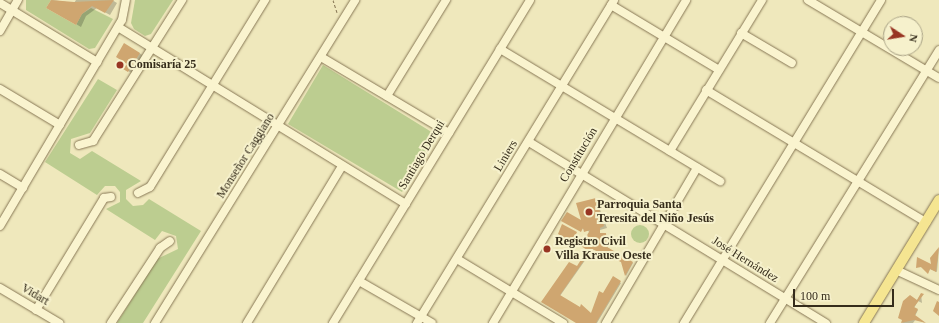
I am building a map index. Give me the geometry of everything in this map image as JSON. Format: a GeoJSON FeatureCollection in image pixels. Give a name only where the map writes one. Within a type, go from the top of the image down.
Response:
{"type":"FeatureCollection","features":[{"type":"Feature","properties":{"kind":"main road"},"geometry":{"type":"LineString","coordinates":[[864,323],[939,200]]}},
{"type":"Feature","properties":{"kind":"street"},"geometry":{"type":"LineString","coordinates":[[0,30],[18,0]]}},
{"type":"Feature","properties":{"kind":"street"},"geometry":{"type":"LineString","coordinates":[[0,226],[118,27],[126,0]]}},
{"type":"Feature","properties":{"kind":"street"},"geometry":{"type":"LineString","coordinates":[[79,145],[93,141],[153,49],[182,0]]}},
{"type":"Feature","properties":{"kind":"street"},"geometry":{"type":"LineString","coordinates":[[138,193],[150,187],[266,0]]}},
{"type":"Feature","properties":{"kind":"street","name":"Monseñor Caggiano"},"geometry":{"type":"LineString","coordinates":[[155,323],[279,128],[355,0]]}},
{"type":"Feature","properties":{"kind":"street"},"geometry":{"type":"LineString","coordinates":[[387,96],[446,0]]}},
{"type":"Feature","properties":{"kind":"street","name":"Santiago Derqui"},"geometry":{"type":"LineString","coordinates":[[333,323],[530,0]]}},
{"type":"Feature","properties":{"kind":"street","name":"Constitución"},"geometry":{"type":"LineString","coordinates":[[493,323],[686,0]]}},
{"type":"Feature","properties":{"kind":"street"},"geometry":{"type":"LineString","coordinates":[[670,151],[762,0]]}},
{"type":"Feature","properties":{"kind":"street"},"geometry":{"type":"LineString","coordinates":[[808,0],[817,3],[861,32],[939,78]]}},
{"type":"Feature","properties":{"kind":"street"},"geometry":{"type":"LineString","coordinates":[[684,323],[881,0]]}},
{"type":"Feature","properties":{"kind":"street"},"geometry":{"type":"LineString","coordinates":[[0,3],[97,62]]}},
{"type":"Feature","properties":{"kind":"street"},"geometry":{"type":"LineString","coordinates":[[613,3],[664,37],[719,70]]}},
{"type":"Feature","properties":{"kind":"street","name":"Liniers"},"geometry":{"type":"LineString","coordinates":[[419,320],[613,3]]}},
{"type":"Feature","properties":{"kind":"street"},"geometry":{"type":"LineString","coordinates":[[118,27],[279,128],[406,204]]}},
{"type":"Feature","properties":{"kind":"street"},"geometry":{"type":"LineString","coordinates":[[741,33],[792,64]]}},
{"type":"Feature","properties":{"kind":"street"},"geometry":{"type":"LineString","coordinates":[[500,49],[614,119],[720,181]]}},
{"type":"Feature","properties":{"kind":"street"},"geometry":{"type":"LineString","coordinates":[[770,323],[860,182],[939,50]]}},
{"type":"Feature","properties":{"kind":"street"},"geometry":{"type":"LineString","coordinates":[[321,57],[449,133]]}},
{"type":"Feature","properties":{"kind":"street"},"geometry":{"type":"LineString","coordinates":[[0,89],[60,125]]}},
{"type":"Feature","properties":{"kind":"street"},"geometry":{"type":"LineString","coordinates":[[706,90],[926,222]]}},
{"type":"Feature","properties":{"kind":"street","name":"José Hernández"},"geometry":{"type":"LineString","coordinates":[[529,142],[723,260],[784,299],[826,323]]}},
{"type":"Feature","properties":{"kind":"street"},"geometry":{"type":"LineString","coordinates":[[250,322],[342,166]]}},
{"type":"Feature","properties":{"kind":"street"},"geometry":{"type":"LineString","coordinates":[[606,323],[698,168]]}},
{"type":"Feature","properties":{"kind":"street"},"geometry":{"type":"LineString","coordinates":[[0,174],[23,188]]}},
{"type":"Feature","properties":{"kind":"street"},"geometry":{"type":"LineString","coordinates":[[36,310],[104,198],[111,197]]}},
{"type":"Feature","properties":{"kind":"street"},"geometry":{"type":"LineString","coordinates":[[111,323],[160,248],[170,241]]}},
{"type":"Feature","properties":{"kind":"street"},"geometry":{"type":"LineString","coordinates":[[457,259],[563,323]]}},
{"type":"Feature","properties":{"kind":"street"},"geometry":{"type":"LineString","coordinates":[[896,270],[939,290]]}},
{"type":"Feature","properties":{"kind":"street"},"geometry":{"type":"LineString","coordinates":[[359,280],[419,320],[432,323]]}},
{"type":"Feature","properties":{"kind":"street","name":"Vidart"},"geometry":{"type":"LineString","coordinates":[[0,288],[59,323]]}},
{"type":"Feature","properties":{"kind":"path"},"geometry":{"type":"LineString","coordinates":[[333,0],[337,12]]}},
{"type":"Feature","properties":{"kind":"green space"},"geometry":{"type":"Polygon","coordinates":[[[26,0],[51,0],[46,8],[76,25],[82,14],[91,8],[113,19],[95,48],[89,49],[26,10],[26,0]]]}},
{"type":"Feature","properties":{"kind":"green space"},"geometry":{"type":"Polygon","coordinates":[[[135,0],[173,0],[151,34],[145,36],[134,29],[131,23],[135,0]]]}},
{"type":"Feature","properties":{"kind":"green space"},"geometry":{"type":"Polygon","coordinates":[[[323,65],[438,136],[402,192],[288,124],[323,65]]]}},
{"type":"Feature","properties":{"kind":"green space"},"geometry":{"type":"Polygon","coordinates":[[[98,79],[117,90],[90,133],[71,139],[70,153],[80,159],[92,151],[141,181],[126,190],[126,199],[133,206],[143,205],[149,199],[201,231],[143,323],[117,323],[157,259],[178,249],[176,236],[162,231],[155,240],[106,209],[120,202],[120,192],[115,186],[105,186],[97,195],[45,162],[98,79]]]}},
{"type":"Feature","properties":{"kind":"green space"},"geometry":{"type":"Polygon","coordinates":[[[640,225],[646,228],[649,234],[646,240],[640,243],[634,240],[631,234],[634,228],[640,225]]]}},
{"type":"Feature","properties":{"kind":"building"},"geometry":{"type":"Polygon","coordinates":[[[51,0],[74,2],[114,0],[105,13],[92,6],[82,14],[76,25],[46,8],[51,0]]]}},
{"type":"Feature","properties":{"kind":"building"},"geometry":{"type":"Polygon","coordinates":[[[124,43],[140,53],[128,72],[123,69],[127,64],[116,57],[124,43]]]}},
{"type":"Feature","properties":{"kind":"building"},"geometry":{"type":"Polygon","coordinates":[[[596,198],[604,226],[600,228],[600,233],[606,233],[607,247],[633,262],[625,276],[621,262],[592,249],[560,295],[580,307],[581,304],[591,313],[599,291],[603,293],[613,276],[621,281],[596,323],[576,323],[541,302],[569,262],[577,266],[587,250],[581,246],[590,230],[584,232],[583,228],[581,232],[561,221],[567,212],[581,220],[576,203],[596,198]]]}},
{"type":"Feature","properties":{"kind":"building"},"geometry":{"type":"Polygon","coordinates":[[[562,224],[577,232],[572,242],[558,234],[562,224]]]}},
{"type":"Feature","properties":{"kind":"building"},"geometry":{"type":"Polygon","coordinates":[[[939,247],[936,272],[930,269],[928,274],[921,267],[916,268],[917,257],[931,264],[930,258],[939,247]]]}},
{"type":"Feature","properties":{"kind":"building"},"geometry":{"type":"Polygon","coordinates":[[[921,293],[924,294],[914,307],[918,309],[915,315],[926,323],[914,320],[901,323],[902,320],[898,318],[903,301],[910,295],[917,300],[921,293]]]}},
{"type":"Feature","properties":{"kind":"building"},"geometry":{"type":"Polygon","coordinates":[[[937,301],[939,302],[939,316],[933,311],[937,301]]]}},
{"type":"Feature","properties":{"kind":"place","name":"Comisaría 25"},"geometry":{"type":"Point","coordinates":[120,65]}},
{"type":"Feature","properties":{"kind":"place","name":"Parroquia Santa Teresita del Niño Jesús"},"geometry":{"type":"Point","coordinates":[589,212]}},
{"type":"Feature","properties":{"kind":"place","name":"Registro Civil Villa Krause Oeste"},"geometry":{"type":"Point","coordinates":[547,249]}}]}
